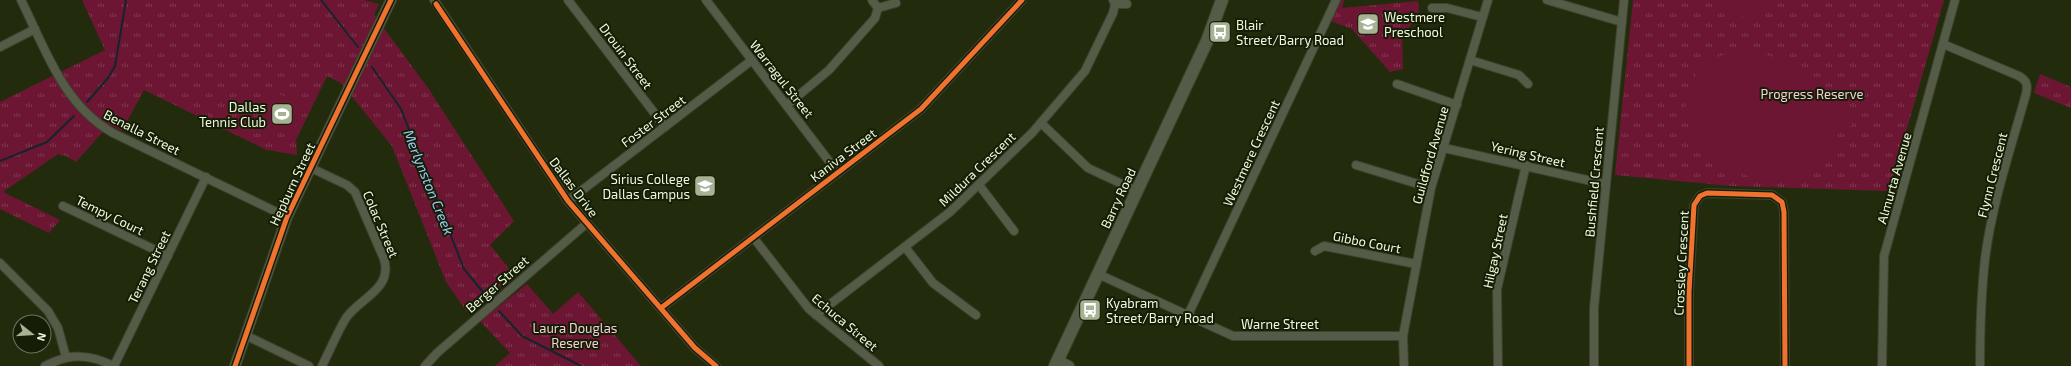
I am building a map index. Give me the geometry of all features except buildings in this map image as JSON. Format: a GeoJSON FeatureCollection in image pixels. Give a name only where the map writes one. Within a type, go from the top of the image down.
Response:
{"type":"FeatureCollection","features":[{"type":"Feature","properties":{"kind":"main road","name":"Barry Road"},"geometry":{"type":"LineString","coordinates":[[1207,41],[1222,0]]}},
{"type":"Feature","properties":{"kind":"main road","name":"Barry Road"},"geometry":{"type":"LineString","coordinates":[[1056,363],[1207,41],[1230,0]]}},
{"type":"Feature","properties":{"kind":"street","name":"Benalla Street"},"geometry":{"type":"LineString","coordinates":[[20,0],[70,96],[90,118],[113,133],[287,217]]}},
{"type":"Feature","properties":{"kind":"street","name":"Hepburn Street"},"geometry":{"type":"LineString","coordinates":[[382,17],[387,0]]}},
{"type":"Feature","properties":{"kind":"street","name":"Hepburn Street"},"geometry":{"type":"LineString","coordinates":[[235,366],[287,217],[391,0]]}},
{"type":"Feature","properties":{"kind":"street","name":"Drouin Street"},"geometry":{"type":"LineString","coordinates":[[568,0],[665,127]]}},
{"type":"Feature","properties":{"kind":"street","name":"Warragul Street"},"geometry":{"type":"LineString","coordinates":[[706,0],[838,172]]}},
{"type":"Feature","properties":{"kind":"street"},"geometry":{"type":"LineString","coordinates":[[786,104],[829,70],[876,18],[878,8],[872,0]]}},
{"type":"Feature","properties":{"kind":"street","name":"Kaniva Street"},"geometry":{"type":"LineString","coordinates":[[661,308],[921,109],[1022,0]]}},
{"type":"Feature","properties":{"kind":"street","name":"Westmere Crescent"},"geometry":{"type":"LineString","coordinates":[[1188,315],[1336,0]]}},
{"type":"Feature","properties":{"kind":"street","name":"Guildford Avenue"},"geometry":{"type":"LineString","coordinates":[[1404,366],[1403,336],[1431,188],[1488,0]]}},
{"type":"Feature","properties":{"kind":"street"},"geometry":{"type":"LineString","coordinates":[[1547,0],[1622,22]]}},
{"type":"Feature","properties":{"kind":"street","name":"Bushfield Crescent"},"geometry":{"type":"LineString","coordinates":[[1594,366],[1594,308],[1624,0]]}},
{"type":"Feature","properties":{"kind":"street","name":"Almurta Avenue"},"geometry":{"type":"LineString","coordinates":[[1882,366],[1884,256],[1955,0]]}},
{"type":"Feature","properties":{"kind":"street","name":"Dallas Drive"},"geometry":{"type":"LineString","coordinates":[[434,1],[568,201],[695,348],[716,366]]}},
{"type":"Feature","properties":{"kind":"street","name":"Mildura Crescent"},"geometry":{"type":"LineString","coordinates":[[816,315],[950,212],[1041,124],[1088,67],[1113,13],[1114,2],[1127,4]]}},
{"type":"Feature","properties":{"kind":"street"},"geometry":{"type":"LineString","coordinates":[[878,8],[896,3]]}},
{"type":"Feature","properties":{"kind":"street"},"geometry":{"type":"LineString","coordinates":[[1432,8],[1447,8],[1482,17]]}},
{"type":"Feature","properties":{"kind":"street"},"geometry":{"type":"LineString","coordinates":[[0,47],[35,29]]}},
{"type":"Feature","properties":{"kind":"street","name":"Flynn Crescent"},"geometry":{"type":"LineString","coordinates":[[1943,44],[2019,76],[2024,79],[2027,84],[2026,94],[1998,193],[1985,259],[1980,318],[1980,366]]}},
{"type":"Feature","properties":{"kind":"street","name":"Foster Street"},"geometry":{"type":"LineString","coordinates":[[568,201],[752,60]]}},
{"type":"Feature","properties":{"kind":"street"},"geometry":{"type":"LineString","coordinates":[[1470,60],[1519,75],[1528,84]]}},
{"type":"Feature","properties":{"kind":"street"},"geometry":{"type":"LineString","coordinates":[[1397,84],[1457,105]]}},
{"type":"Feature","properties":{"kind":"street"},"geometry":{"type":"LineString","coordinates":[[1041,124],[1088,168],[1137,191]]}},
{"type":"Feature","properties":{"kind":"street","name":"Yering Street"},"geometry":{"type":"LineString","coordinates":[[1444,148],[1606,184]]}},
{"type":"Feature","properties":{"kind":"street"},"geometry":{"type":"LineString","coordinates":[[1356,165],[1431,188]]}},
{"type":"Feature","properties":{"kind":"street","name":"Hilgay Street"},"geometry":{"type":"LineString","coordinates":[[1498,366],[1497,289],[1526,165]]}},
{"type":"Feature","properties":{"kind":"street","name":"Colac Street"},"geometry":{"type":"LineString","coordinates":[[311,168],[347,185],[355,192],[384,259],[386,270],[384,280],[380,286],[346,319],[322,366]]}},
{"type":"Feature","properties":{"kind":"street","name":"Terang Street"},"geometry":{"type":"LineString","coordinates":[[114,366],[206,177]]}},
{"type":"Feature","properties":{"kind":"street"},"geometry":{"type":"LineString","coordinates":[[979,185],[1014,230]]}},
{"type":"Feature","properties":{"kind":"street","name":"Crossley Crescent"},"geometry":{"type":"LineString","coordinates":[[1689,366],[1689,292],[1694,205],[1700,196],[1707,193],[1772,195],[1782,202],[1784,212],[1785,366]]}},
{"type":"Feature","properties":{"kind":"street","name":"Tempy Court"},"geometry":{"type":"LineString","coordinates":[[63,206],[168,256]]}},
{"type":"Feature","properties":{"kind":"street","name":"Berger Street"},"geometry":{"type":"LineString","coordinates":[[426,366],[437,352],[587,223]]}},
{"type":"Feature","properties":{"kind":"street","name":"Echuca Street"},"geometry":{"type":"LineString","coordinates":[[753,237],[803,302],[816,315],[879,366]]}},
{"type":"Feature","properties":{"kind":"street","name":"Gibbo Court"},"geometry":{"type":"LineString","coordinates":[[1315,251],[1324,246],[1416,264]]}},
{"type":"Feature","properties":{"kind":"street"},"geometry":{"type":"LineString","coordinates":[[905,247],[933,284],[976,315]]}},
{"type":"Feature","properties":{"kind":"street"},"geometry":{"type":"LineString","coordinates":[[0,263],[48,311],[58,328],[66,357]]}},
{"type":"Feature","properties":{"kind":"street","name":"Warne Street"},"geometry":{"type":"LineString","coordinates":[[1098,274],[1233,336],[1403,336]]}},
{"type":"Feature","properties":{"kind":"street"},"geometry":{"type":"LineString","coordinates":[[245,335],[309,366]]}},
{"type":"Feature","properties":{"kind":"street"},"geometry":{"type":"LineString","coordinates":[[45,366],[66,357],[78,356],[102,361],[114,366]]}},
{"type":"Feature","properties":{"kind":"street"},"geometry":{"type":"LineString","coordinates":[[90,358],[99,366]]}},
{"type":"Feature","properties":{"kind":"street"},"geometry":{"type":"LineString","coordinates":[[1056,363],[1069,366]]}},
{"type":"Feature","properties":{"kind":"green space"},"geometry":{"type":"Polygon","coordinates":[[[82,0],[364,0],[379,4],[374,15],[428,88],[514,221],[490,245],[514,275],[467,312],[446,282],[392,146],[341,83],[327,76],[296,140],[297,155],[267,150],[144,90],[122,131],[109,125],[76,162],[66,156],[58,154],[3,192],[60,220],[49,233],[0,209],[0,102],[105,50],[82,0]]]}},
{"type":"Feature","properties":{"kind":"green space"},"geometry":{"type":"Polygon","coordinates":[[[1337,0],[1344,0],[1342,8],[1418,1],[1419,14],[1402,37],[1403,69],[1390,72],[1352,29],[1328,20],[1337,0]]]}},
{"type":"Feature","properties":{"kind":"green space","name":"Progress Reserve"},"geometry":{"type":"Polygon","coordinates":[[[1633,0],[1944,0],[1889,191],[1731,186],[1615,175],[1633,0]]]}},
{"type":"Feature","properties":{"kind":"green space"},"geometry":{"type":"Polygon","coordinates":[[[1726,0],[1766,0],[1757,22],[1722,8],[1726,0]]]}},
{"type":"Feature","properties":{"kind":"green space"},"geometry":{"type":"Polygon","coordinates":[[[1734,52],[1767,55],[1797,67],[1817,83],[1834,106],[1855,115],[1849,130],[1838,126],[1828,158],[1807,176],[1779,181],[1749,176],[1720,162],[1698,141],[1686,115],[1690,86],[1697,73],[1713,59],[1734,52]]]}},
{"type":"Feature","properties":{"kind":"green space"},"geometry":{"type":"Polygon","coordinates":[[[2040,74],[2071,87],[2071,108],[2034,93],[2040,74]]]}},
{"type":"Feature","properties":{"kind":"green space","name":"Dallas Tennis Club"},"geometry":{"type":"Polygon","coordinates":[[[273,91],[305,107],[290,137],[259,121],[273,91]]]}},
{"type":"Feature","properties":{"kind":"green space","name":"Laura Douglas Reserve"},"geometry":{"type":"Polygon","coordinates":[[[527,284],[553,314],[578,292],[641,366],[495,366],[510,353],[480,321],[527,284]]]}},
{"type":"Feature","properties":{"kind":"waterway","name":"Merlynston Creek"},"geometry":{"type":"LineString","coordinates":[[87,102],[108,78],[115,66],[126,0]]}},
{"type":"Feature","properties":{"kind":"waterway","name":"Merlynston Creek"},"geometry":{"type":"LineString","coordinates":[[321,0],[358,47]]}},
{"type":"Feature","properties":{"kind":"waterway","name":"Merlynston Creek"},"geometry":{"type":"LineString","coordinates":[[372,67],[401,109],[464,269],[487,297]]}},
{"type":"Feature","properties":{"kind":"waterway","name":"Merlynston Creek"},"geometry":{"type":"LineString","coordinates":[[0,161],[47,142],[74,116]]}},
{"type":"Feature","properties":{"kind":"waterway","name":"Merlynston Creek"},"geometry":{"type":"LineString","coordinates":[[499,311],[522,336],[581,366]]}},
{"type":"Feature","properties":{"kind":"cycle path"},"geometry":{"type":"LineString","coordinates":[[235,366],[287,217],[391,0]]}},
{"type":"Feature","properties":{"kind":"cycle path"},"geometry":{"type":"LineString","coordinates":[[661,308],[921,109],[1022,0]]}},
{"type":"Feature","properties":{"kind":"cycle path"},"geometry":{"type":"LineString","coordinates":[[436,4],[568,201],[695,348],[716,366]]}},
{"type":"Feature","properties":{"kind":"cycle path"},"geometry":{"type":"LineString","coordinates":[[1689,366],[1689,292],[1694,205],[1700,196],[1707,193],[1772,195],[1782,202],[1784,212],[1785,366]]}},
{"type":"Feature","properties":{"kind":"place","name":"Westmere Preschool"},"geometry":{"type":"Point","coordinates":[1368,24]}},
{"type":"Feature","properties":{"kind":"place","name":"Blair Street/Barry Road"},"geometry":{"type":"Point","coordinates":[1220,32]}},
{"type":"Feature","properties":{"kind":"place","name":"Dallas Tennis Club"},"geometry":{"type":"Point","coordinates":[282,114]}},
{"type":"Feature","properties":{"kind":"place","name":"Sirius College Dallas Campus"},"geometry":{"type":"Point","coordinates":[705,186]}},
{"type":"Feature","properties":{"kind":"place","name":"Kyabram Street/Barry Road"},"geometry":{"type":"Point","coordinates":[1090,310]}}]}
